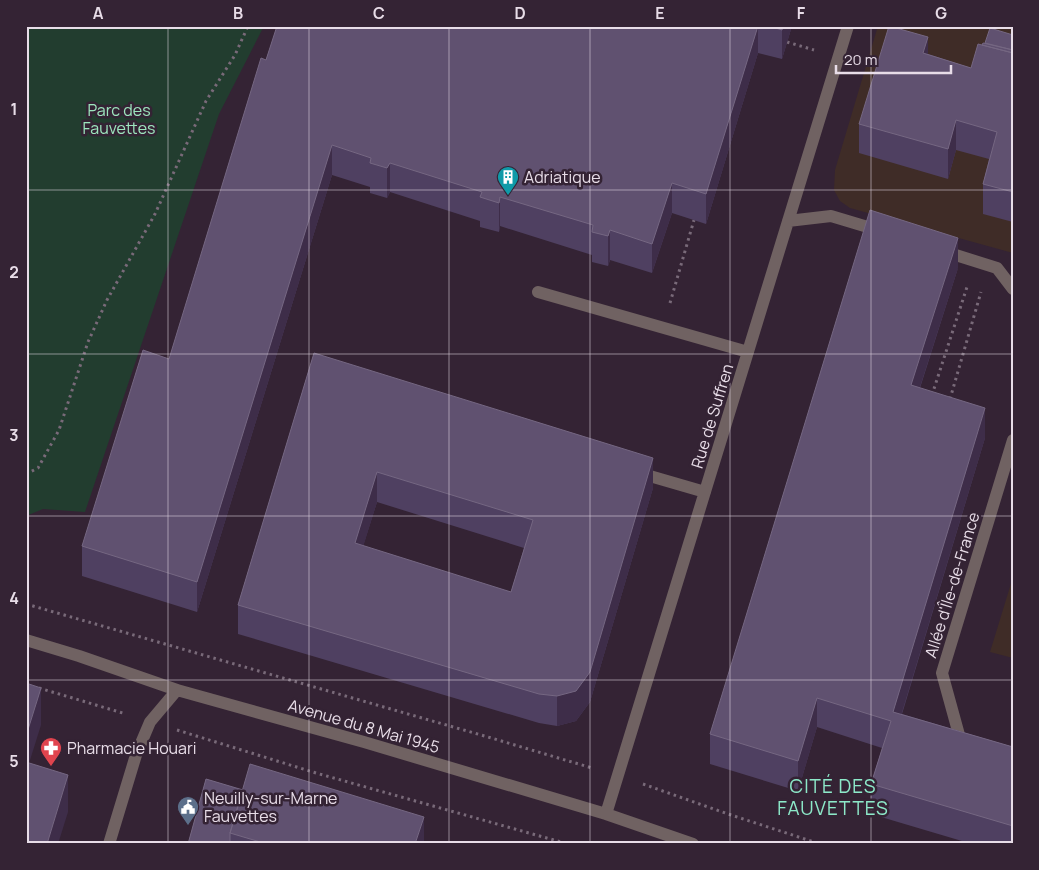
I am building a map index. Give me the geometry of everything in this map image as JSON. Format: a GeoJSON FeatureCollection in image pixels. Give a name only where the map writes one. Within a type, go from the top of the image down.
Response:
{"type":"FeatureCollection","features":[{"type":"Feature","properties":{"kind":"street","name":"Rue de Suffren"},"geometry":{"type":"LineString","coordinates":[[606,814],[848,26]]}},
{"type":"Feature","properties":{"kind":"street"},"geometry":{"type":"LineString","coordinates":[[788,221],[831,216],[896,236]]}},
{"type":"Feature","properties":{"kind":"street"},"geometry":{"type":"LineString","coordinates":[[933,248],[997,268],[1013,289]]}},
{"type":"Feature","properties":{"kind":"street"},"geometry":{"type":"LineString","coordinates":[[538,292],[748,352]]}},
{"type":"Feature","properties":{"kind":"street","name":"Allée d'Île-de-France"},"geometry":{"type":"LineString","coordinates":[[978,750],[961,742],[942,673],[1013,440]]}},
{"type":"Feature","properties":{"kind":"street"},"geometry":{"type":"LineString","coordinates":[[627,469],[705,492]]}},
{"type":"Feature","properties":{"kind":"street","name":"Avenue du 8 Mai 1945"},"geometry":{"type":"LineString","coordinates":[[26,640],[177,690],[364,742],[606,814],[693,844]]}},
{"type":"Feature","properties":{"kind":"street"},"geometry":{"type":"LineString","coordinates":[[109,844],[136,755],[150,722],[177,690]]}},
{"type":"Feature","properties":{"kind":"path"},"geometry":{"type":"LineString","coordinates":[[26,474],[38,468],[59,430],[88,342],[107,300],[155,214],[206,102],[235,55],[248,26]]}},
{"type":"Feature","properties":{"kind":"path"},"geometry":{"type":"LineString","coordinates":[[662,328],[694,220]]}},
{"type":"Feature","properties":{"kind":"path"},"geometry":{"type":"LineString","coordinates":[[948,406],[989,265]]}},
{"type":"Feature","properties":{"kind":"path"},"geometry":{"type":"LineString","coordinates":[[930,403],[967,287],[960,284]]}},
{"type":"Feature","properties":{"kind":"path"},"geometry":{"type":"LineString","coordinates":[[26,604],[618,776],[820,844]]}},
{"type":"Feature","properties":{"kind":"path"},"geometry":{"type":"LineString","coordinates":[[36,687],[316,774],[568,844]]}},
{"type":"Feature","properties":{"kind":"shaded area"},"geometry":{"type":"Polygon","coordinates":[[[878,26],[1013,26],[1013,253],[850,208],[840,201],[834,190],[835,170],[878,26]]]}},
{"type":"Feature","properties":{"kind":"shaded area"},"geometry":{"type":"Polygon","coordinates":[[[1013,577],[1013,658],[990,652],[1013,577]]]}},
{"type":"Feature","properties":{"kind":"green space","name":"Parc des Fauvettes"},"geometry":{"type":"Polygon","coordinates":[[[26,26],[264,26],[219,114],[85,512],[43,509],[26,516],[26,26]]]}},
{"type":"Feature","properties":{"kind":"building"},"geometry":{"type":"Polygon","coordinates":[[[277,26],[758,26],[706,194],[672,183],[652,244],[610,230],[608,236],[592,232],[593,225],[500,197],[499,203],[480,197],[482,192],[390,163],[387,168],[370,163],[371,158],[332,145],[197,582],[82,546],[143,350],[169,359],[261,58],[266,60],[277,26]]]}},
{"type":"Feature","properties":{"kind":"building"},"geometry":{"type":"Polygon","coordinates":[[[769,26],[783,26],[782,30],[769,26]]]}},
{"type":"Feature","properties":{"kind":"building"},"geometry":{"type":"Polygon","coordinates":[[[889,26],[928,37],[923,53],[971,68],[978,44],[1013,53],[1013,192],[983,184],[997,132],[956,120],[948,149],[859,124],[889,26]]]}},
{"type":"Feature","properties":{"kind":"building"},"geometry":{"type":"Polygon","coordinates":[[[990,28],[1013,35],[1013,50],[985,43],[990,28]]]}},
{"type":"Feature","properties":{"kind":"building"},"geometry":{"type":"Polygon","coordinates":[[[983,43],[1013,50],[1013,53],[982,45],[983,43]]]}},
{"type":"Feature","properties":{"kind":"building"},"geometry":{"type":"Polygon","coordinates":[[[870,210],[958,238],[911,385],[985,408],[893,712],[1013,747],[1013,826],[871,784],[891,721],[817,698],[798,761],[710,734],[870,210]]]}},
{"type":"Feature","properties":{"kind":"building"},"geometry":{"type":"Polygon","coordinates":[[[314,353],[653,458],[590,672],[576,691],[557,696],[539,694],[238,605],[314,353]],[[377,472],[355,543],[511,592],[533,520],[377,472]]]}},
{"type":"Feature","properties":{"kind":"building"},"geometry":{"type":"Polygon","coordinates":[[[26,683],[41,688],[26,736],[26,683]]]}},
{"type":"Feature","properties":{"kind":"building"},"geometry":{"type":"Polygon","coordinates":[[[26,762],[68,775],[47,844],[26,844],[26,762]]]}},
{"type":"Feature","properties":{"kind":"building"},"geometry":{"type":"Polygon","coordinates":[[[250,764],[424,817],[415,844],[267,844],[230,833],[250,764]]]}},
{"type":"Feature","properties":{"kind":"building"},"geometry":{"type":"Polygon","coordinates":[[[206,779],[243,790],[230,833],[230,844],[188,844],[206,779]]]}},
{"type":"Feature","properties":{"kind":"place","name":"Adriatique"},"geometry":{"type":"Point","coordinates":[508,196]}},
{"type":"Feature","properties":{"kind":"place","name":"Pharmacie Houari"},"geometry":{"type":"Point","coordinates":[51,767]}},
{"type":"Feature","properties":{"kind":"place","name":"Neuilly-sur-Marne Fauvettes"},"geometry":{"type":"Point","coordinates":[188,826]}},
{"type":"Feature","properties":{"kind":"district","name":"CITÉ DES FAUVETTES"},"geometry":{"type":"Point","coordinates":[833,797]}}]}
